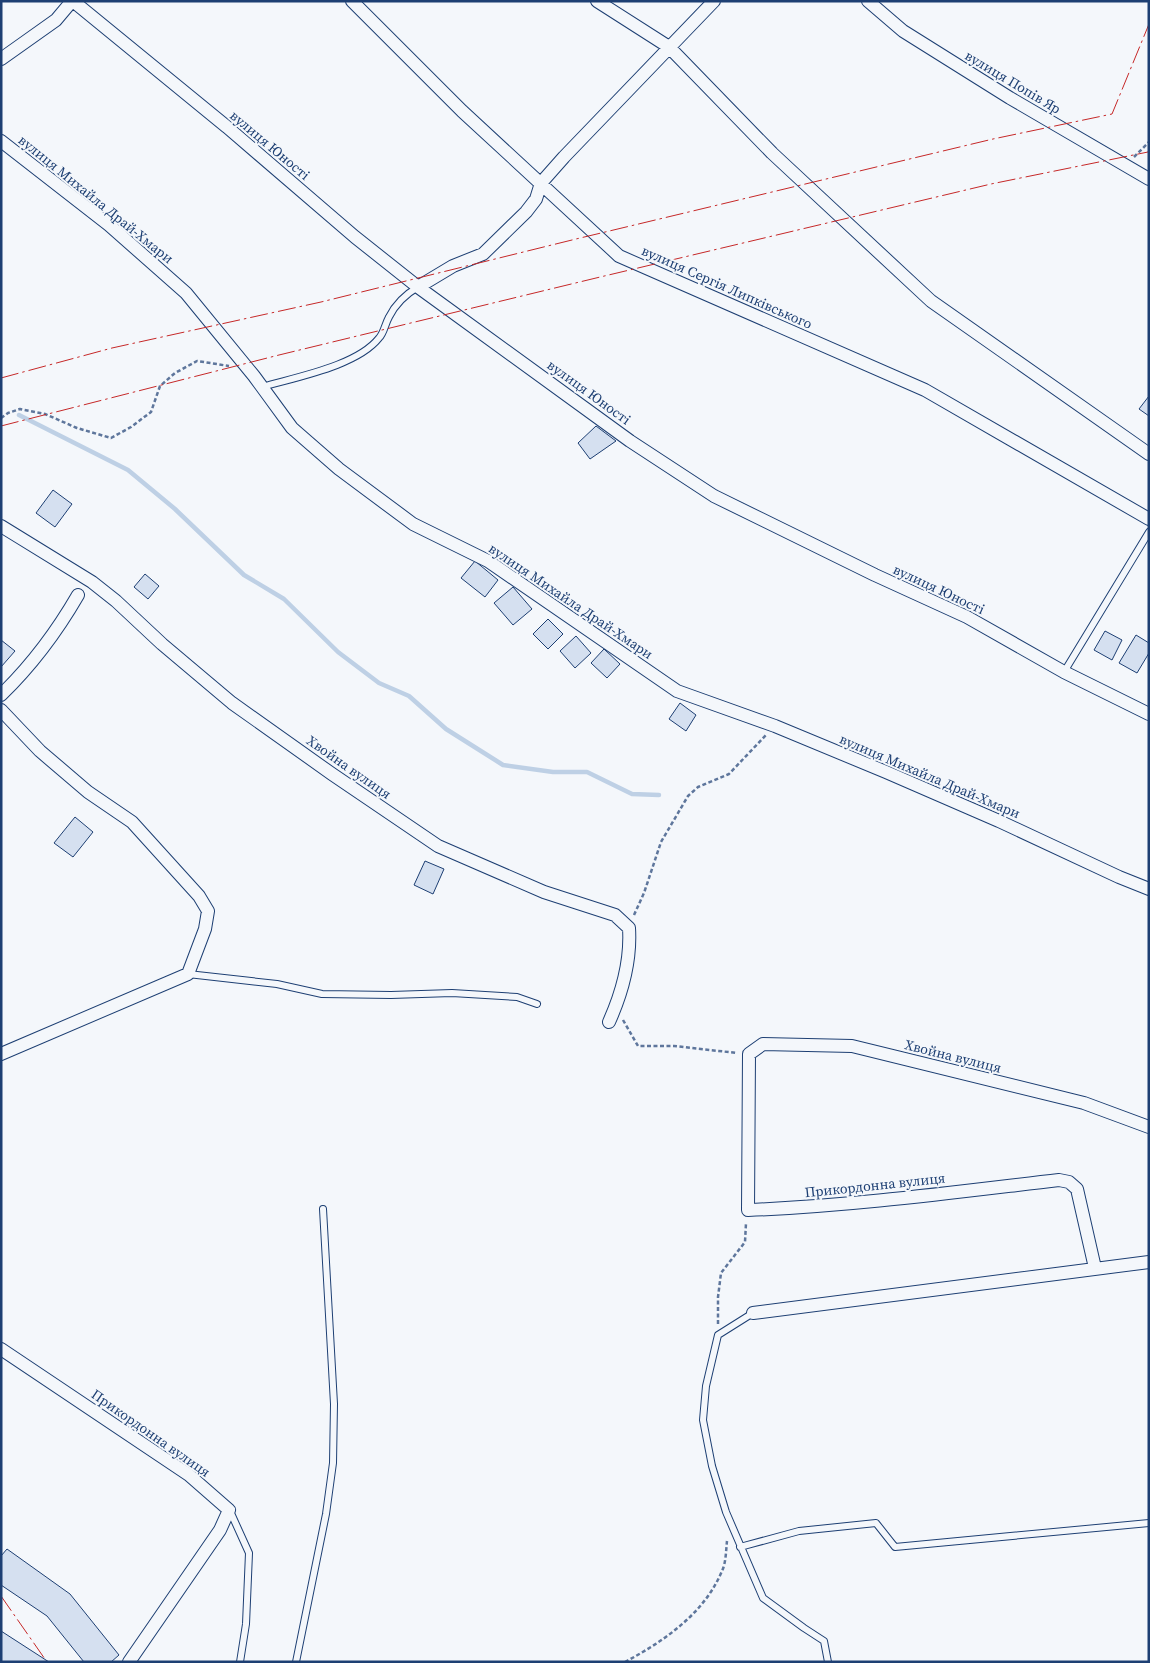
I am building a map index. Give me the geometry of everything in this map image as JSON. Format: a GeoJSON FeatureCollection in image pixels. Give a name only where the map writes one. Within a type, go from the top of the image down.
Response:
{"type":"FeatureCollection","features":[{"type":"Feature","properties":{"kind":"street"},"geometry":{"type":"LineString","coordinates":[[1,59],[56,20],[73,1]]}},
{"type":"Feature","properties":{"kind":"street","name":"вулиця Юності"},"geometry":{"type":"LineString","coordinates":[[73,1],[418,287],[630,441],[714,496],[875,575],[968,617],[1064,672],[1149,714]]}},
{"type":"Feature","properties":{"kind":"street","name":"вулиця Сергія Липківського"},"geometry":{"type":"LineString","coordinates":[[352,1],[462,111],[620,256],[925,390],[1149,519]]}},
{"type":"Feature","properties":{"kind":"street"},"geometry":{"type":"LineString","coordinates":[[597,1],[670,47],[772,153],[931,301],[1149,454]]}},
{"type":"Feature","properties":{"kind":"street"},"geometry":{"type":"LineString","coordinates":[[418,287],[453,266],[483,254],[526,212],[536,199],[541,183],[714,1]]}},
{"type":"Feature","properties":{"kind":"street","name":"вулиця Попів Яр"},"geometry":{"type":"LineString","coordinates":[[868,1],[903,31],[1010,98],[1149,179]]}},
{"type":"Feature","properties":{"kind":"street","name":"вулиця Михайла Драй-Хмари"},"geometry":{"type":"LineString","coordinates":[[1,140],[109,225],[186,293],[262,386],[292,428],[339,469],[413,524],[488,561],[677,691],[775,726],[982,813],[1119,877],[1149,889]]}},
{"type":"Feature","properties":{"kind":"street","name":"Хвойна вулиця"},"geometry":{"type":"LineString","coordinates":[[1,526],[92,582],[232,703],[438,846],[544,892],[615,916],[628,928]]}},
{"type":"Feature","properties":{"kind":"street"},"geometry":{"type":"LineString","coordinates":[[1,695],[25,672],[40,653],[63,621],[78,595]]}},
{"type":"Feature","properties":{"kind":"street"},"geometry":{"type":"LineString","coordinates":[[1,710],[47,757],[88,792],[132,822],[199,896],[208,912],[205,929],[188,974],[1,1054]]}},
{"type":"Feature","properties":{"kind":"street"},"geometry":{"type":"LineString","coordinates":[[609,1022],[618,1002],[630,947],[628,928]]}},
{"type":"Feature","properties":{"kind":"street","name":"Хвойна вулиця"},"geometry":{"type":"LineString","coordinates":[[749,1054],[763,1044],[852,1046],[1084,1103],[1149,1128]]}},
{"type":"Feature","properties":{"kind":"street"},"geometry":{"type":"LineString","coordinates":[[748,1210],[749,1054]]}},
{"type":"Feature","properties":{"kind":"street","name":"Прикордонна вулиця"},"geometry":{"type":"LineString","coordinates":[[748,1210],[895,1200],[1059,1180],[1069,1182],[1077,1188],[1095,1268]]}},
{"type":"Feature","properties":{"kind":"street"},"geometry":{"type":"LineString","coordinates":[[752,1313],[1149,1262]]}},
{"type":"Feature","properties":{"kind":"street","name":"Прикордонна вулиця"},"geometry":{"type":"LineString","coordinates":[[1,1349],[189,1475],[229,1510]]}},
{"type":"Feature","properties":{"kind":"street"},"geometry":{"type":"LineString","coordinates":[[130,1662],[220,1530],[229,1510]]}},
{"type":"Feature","properties":{"kind":"lane"},"geometry":{"type":"LineString","coordinates":[[262,386],[340,364],[364,353],[380,338],[389,317],[408,293],[418,287]]}},
{"type":"Feature","properties":{"kind":"lane"},"geometry":{"type":"LineString","coordinates":[[1064,672],[1149,532]]}},
{"type":"Feature","properties":{"kind":"lane"},"geometry":{"type":"LineString","coordinates":[[188,974],[277,984],[322,994],[391,995],[452,993],[517,998],[537,1004]]}},
{"type":"Feature","properties":{"kind":"lane"},"geometry":{"type":"LineString","coordinates":[[296,1662],[326,1514],[334,1463],[334,1404],[323,1209]]}},
{"type":"Feature","properties":{"kind":"lane"},"geometry":{"type":"LineString","coordinates":[[752,1313],[718,1335],[706,1386],[703,1420],[712,1466],[726,1512],[763,1598],[824,1640],[828,1662]]}},
{"type":"Feature","properties":{"kind":"lane"},"geometry":{"type":"LineString","coordinates":[[229,1510],[250,1552],[246,1624],[240,1662]]}},
{"type":"Feature","properties":{"kind":"lane"},"geometry":{"type":"LineString","coordinates":[[740,1547],[799,1531],[876,1523],[895,1547],[1149,1523]]}},
{"type":"Feature","properties":{"kind":"path"},"geometry":{"type":"LineString","coordinates":[[1126,165],[1149,142]]}},
{"type":"Feature","properties":{"kind":"path"},"geometry":{"type":"LineString","coordinates":[[1,418],[8,412],[20,409],[45,414],[77,428],[110,438],[131,427],[152,412],[160,386],[174,373],[197,361],[247,367]]}},
{"type":"Feature","properties":{"kind":"path"},"geometry":{"type":"LineString","coordinates":[[628,928],[644,893],[661,842],[688,796],[698,788],[729,774],[775,726]]}},
{"type":"Feature","properties":{"kind":"path"},"geometry":{"type":"LineString","coordinates":[[618,1002],[622,1019],[638,1046],[674,1046],[749,1054]]}},
{"type":"Feature","properties":{"kind":"path"},"geometry":{"type":"LineString","coordinates":[[718,1335],[718,1297],[721,1273],[745,1242],[748,1210]]}},
{"type":"Feature","properties":{"kind":"path"},"geometry":{"type":"LineString","coordinates":[[624,1662],[678,1629],[703,1604],[723,1570],[727,1534]]}},
{"type":"Feature","properties":{"kind":"building"},"geometry":{"type":"Polygon","coordinates":[[[1149,396],[1149,416],[1139,409],[1149,396]]]}},
{"type":"Feature","properties":{"kind":"building"},"geometry":{"type":"Polygon","coordinates":[[[596,426],[616,441],[590,459],[578,443],[596,426]]]}},
{"type":"Feature","properties":{"kind":"building"},"geometry":{"type":"Polygon","coordinates":[[[53,490],[72,504],[55,527],[36,513],[53,490]]]}},
{"type":"Feature","properties":{"kind":"building"},"geometry":{"type":"Polygon","coordinates":[[[475,561],[498,580],[485,597],[461,578],[475,561]]]}},
{"type":"Feature","properties":{"kind":"building"},"geometry":{"type":"Polygon","coordinates":[[[145,574],[159,586],[148,599],[134,587],[145,574]]]}},
{"type":"Feature","properties":{"kind":"building"},"geometry":{"type":"Polygon","coordinates":[[[513,587],[532,609],[513,625],[494,603],[513,587]]]}},
{"type":"Feature","properties":{"kind":"building"},"geometry":{"type":"Polygon","coordinates":[[[548,619],[563,634],[548,649],[533,634],[548,619]]]}},
{"type":"Feature","properties":{"kind":"building"},"geometry":{"type":"Polygon","coordinates":[[[1105,631],[1122,640],[1112,660],[1094,650],[1105,631]]]}},
{"type":"Feature","properties":{"kind":"building"},"geometry":{"type":"Polygon","coordinates":[[[1136,635],[1149,643],[1149,653],[1137,673],[1119,663],[1136,635]]]}},
{"type":"Feature","properties":{"kind":"building"},"geometry":{"type":"Polygon","coordinates":[[[576,636],[591,653],[575,668],[560,651],[576,636]]]}},
{"type":"Feature","properties":{"kind":"building"},"geometry":{"type":"Polygon","coordinates":[[[1,640],[15,651],[1,667],[1,640]]]}},
{"type":"Feature","properties":{"kind":"building"},"geometry":{"type":"Polygon","coordinates":[[[604,649],[620,664],[607,678],[591,663],[604,649]]]}},
{"type":"Feature","properties":{"kind":"building"},"geometry":{"type":"Polygon","coordinates":[[[680,703],[696,715],[686,731],[669,719],[680,703]]]}},
{"type":"Feature","properties":{"kind":"building"},"geometry":{"type":"Polygon","coordinates":[[[75,817],[93,832],[73,857],[54,843],[75,817]]]}},
{"type":"Feature","properties":{"kind":"building"},"geometry":{"type":"Polygon","coordinates":[[[425,861],[444,869],[433,894],[414,885],[425,861]]]}},
{"type":"Feature","properties":{"kind":"building"},"geometry":{"type":"Polygon","coordinates":[[[7,1549],[70,1594],[119,1655],[111,1662],[84,1662],[47,1616],[1,1585],[1,1556],[7,1549]]]}},
{"type":"Feature","properties":{"kind":"building"},"geometry":{"type":"Polygon","coordinates":[[[1,1631],[49,1662],[1,1662],[1,1631]]]}},
{"type":"Feature","properties":{"kind":"waterway"},"geometry":{"type":"LineString","coordinates":[[19,415],[128,470],[175,509],[244,575],[284,599],[338,652],[379,683],[409,696],[446,729],[503,765],[553,772],[587,772],[632,794],[659,795]]}},
{"type":"Feature","properties":{"kind":"power"},"geometry":{"type":"LineString","coordinates":[[1,378],[112,348],[321,302],[993,139],[1112,114],[1149,24]]}},
{"type":"Feature","properties":{"kind":"power"},"geometry":{"type":"LineString","coordinates":[[1,426],[279,355],[596,278],[991,184],[1148,152],[1149,150]]}},
{"type":"Feature","properties":{"kind":"power"},"geometry":{"type":"LineString","coordinates":[[1,1596],[47,1662]]}}]}
